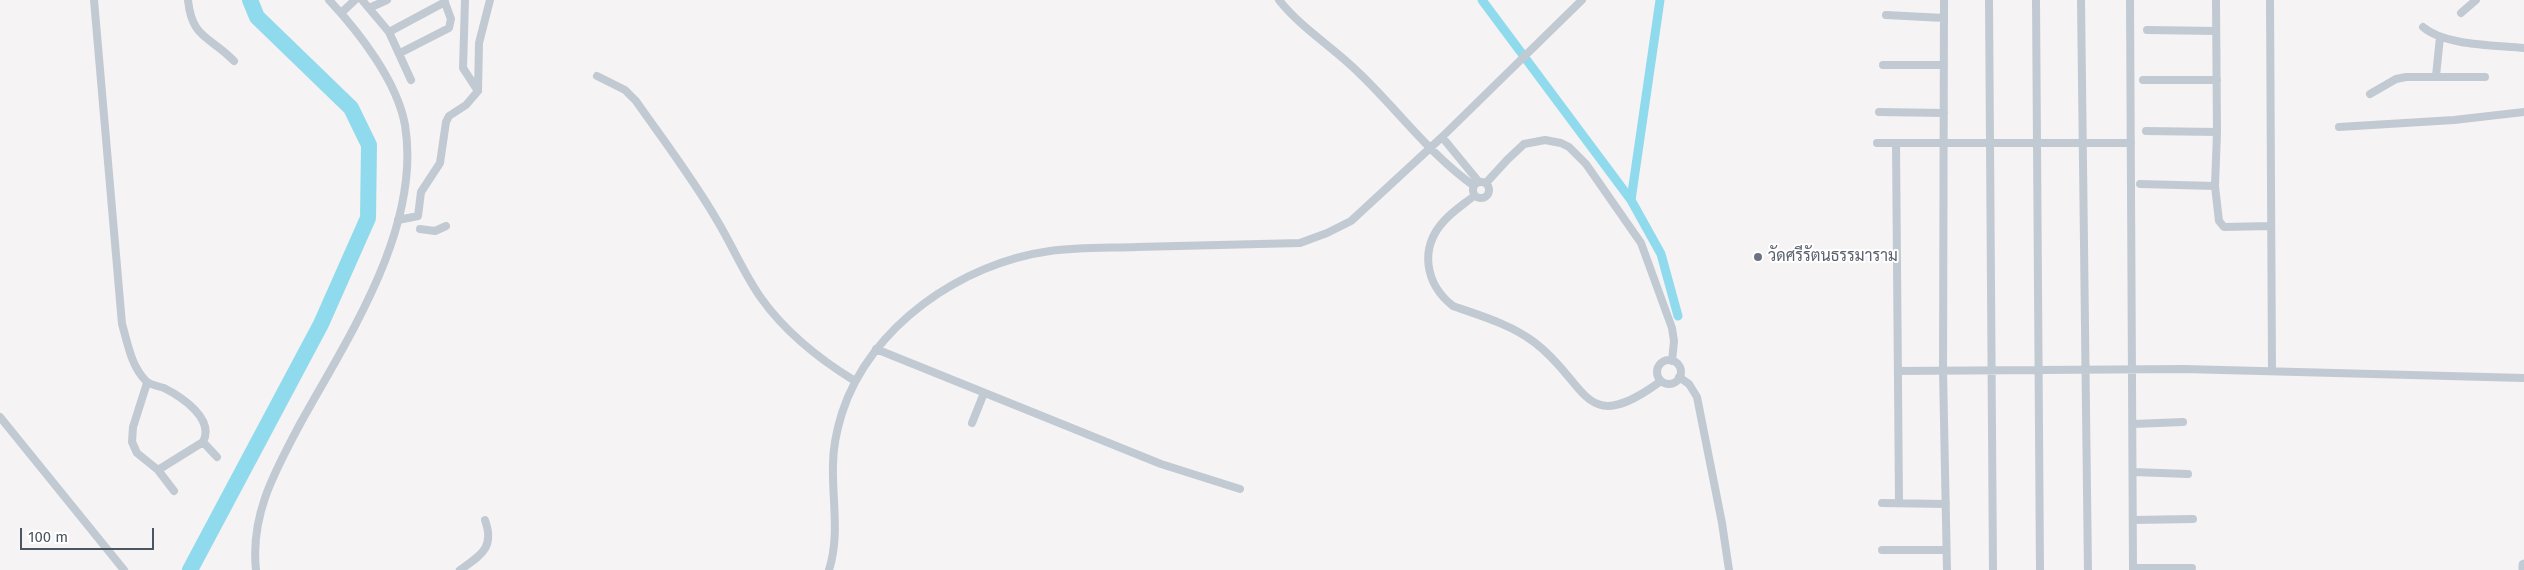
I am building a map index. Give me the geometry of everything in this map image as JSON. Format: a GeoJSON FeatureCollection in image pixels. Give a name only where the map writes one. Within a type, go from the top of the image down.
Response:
{"type":"FeatureCollection","features":[{"type":"Feature","properties":{"kind":"main road"},"geometry":{"type":"LineString","coordinates":[[2524,565],[2524,570]]}},
{"type":"Feature","properties":{"kind":"street"},"geometry":{"type":"LineString","coordinates":[[94,0],[122,324],[133,361],[147,383],[171,392],[198,413],[204,420],[207,430],[203,442],[158,470]]}},
{"type":"Feature","properties":{"kind":"street"},"geometry":{"type":"LineString","coordinates":[[188,0],[189,12],[198,33],[224,51],[234,61]]}},
{"type":"Feature","properties":{"kind":"street"},"geometry":{"type":"LineString","coordinates":[[256,570],[254,556],[258,519],[269,483],[357,321],[376,281],[398,220],[406,174],[405,125],[398,100],[368,49],[329,0]]}},
{"type":"Feature","properties":{"kind":"street"},"geometry":{"type":"LineString","coordinates":[[341,13],[356,0]]}},
{"type":"Feature","properties":{"kind":"street"},"geometry":{"type":"LineString","coordinates":[[362,0],[389,32],[411,80]]}},
{"type":"Feature","properties":{"kind":"street"},"geometry":{"type":"LineString","coordinates":[[369,8],[387,0]]}},
{"type":"Feature","properties":{"kind":"street"},"geometry":{"type":"LineString","coordinates":[[464,0],[463,68],[478,91]]}},
{"type":"Feature","properties":{"kind":"street"},"geometry":{"type":"LineString","coordinates":[[398,220],[418,216],[421,192],[440,163],[446,122],[450,116],[466,106],[478,91],[479,43],[490,0]]}},
{"type":"Feature","properties":{"kind":"street"},"geometry":{"type":"LineString","coordinates":[[1279,0],[1304,26],[1356,70],[1431,148],[1454,169],[1489,189],[1487,196],[1481,199],[1474,196]]}},
{"type":"Feature","properties":{"kind":"street"},"geometry":{"type":"LineString","coordinates":[[829,570],[836,526],[833,465],[842,412],[855,381],[876,349],[904,318],[932,298],[977,273],[1005,262],[1050,251],[1300,243],[1327,233],[1350,221],[1431,148],[1582,0]]}},
{"type":"Feature","properties":{"kind":"street"},"geometry":{"type":"LineString","coordinates":[[1944,0],[1943,371],[1947,570]]}},
{"type":"Feature","properties":{"kind":"street"},"geometry":{"type":"LineString","coordinates":[[1989,0],[1993,570]]}},
{"type":"Feature","properties":{"kind":"street"},"geometry":{"type":"LineString","coordinates":[[2036,0],[2040,570]]}},
{"type":"Feature","properties":{"kind":"street"},"geometry":{"type":"LineString","coordinates":[[2081,0],[2085,143],[2088,570]]}},
{"type":"Feature","properties":{"kind":"street"},"geometry":{"type":"LineString","coordinates":[[2130,0],[2134,569],[2192,568]]}},
{"type":"Feature","properties":{"kind":"street"},"geometry":{"type":"LineString","coordinates":[[2216,0],[2217,132],[2215,186],[2219,221],[2222,226],[2271,226]]}},
{"type":"Feature","properties":{"kind":"street"},"geometry":{"type":"LineString","coordinates":[[2270,0],[2272,372]]}},
{"type":"Feature","properties":{"kind":"street"},"geometry":{"type":"LineString","coordinates":[[2462,13],[2476,0]]}},
{"type":"Feature","properties":{"kind":"street"},"geometry":{"type":"LineString","coordinates":[[389,32],[444,1],[451,19],[449,28],[400,53]]}},
{"type":"Feature","properties":{"kind":"street"},"geometry":{"type":"LineString","coordinates":[[1886,15],[1944,18]]}},
{"type":"Feature","properties":{"kind":"street"},"geometry":{"type":"LineString","coordinates":[[2424,27],[2440,37],[2524,48]]}},
{"type":"Feature","properties":{"kind":"street"},"geometry":{"type":"LineString","coordinates":[[2147,30],[2216,32]]}},
{"type":"Feature","properties":{"kind":"street"},"geometry":{"type":"LineString","coordinates":[[2436,76],[2440,37]]}},
{"type":"Feature","properties":{"kind":"street"},"geometry":{"type":"LineString","coordinates":[[1883,65],[1944,65]]}},
{"type":"Feature","properties":{"kind":"street"},"geometry":{"type":"LineString","coordinates":[[598,76],[626,90],[636,101],[718,222],[761,299],[778,320],[806,348],[855,381]]}},
{"type":"Feature","properties":{"kind":"street"},"geometry":{"type":"LineString","coordinates":[[2370,94],[2396,79],[2436,76],[2485,77]]}},
{"type":"Feature","properties":{"kind":"street"},"geometry":{"type":"LineString","coordinates":[[2143,80],[2217,80]]}},
{"type":"Feature","properties":{"kind":"street"},"geometry":{"type":"LineString","coordinates":[[1879,112],[1944,113]]}},
{"type":"Feature","properties":{"kind":"street"},"geometry":{"type":"LineString","coordinates":[[2339,127],[2454,120],[2524,112]]}},
{"type":"Feature","properties":{"kind":"street"},"geometry":{"type":"LineString","coordinates":[[2146,131],[2217,132]]}},
{"type":"Feature","properties":{"kind":"street"},"geometry":{"type":"LineString","coordinates":[[1442,137],[1479,184]]}},
{"type":"Feature","properties":{"kind":"street"},"geometry":{"type":"LineString","coordinates":[[1661,381],[1657,374],[1658,367],[1664,361],[1672,361],[1679,366],[1679,377],[1673,383],[1661,381],[1624,405],[1601,406],[1592,402],[1555,360],[1534,342],[1516,330],[1454,306],[1447,301],[1432,280],[1428,269],[1428,251],[1437,230],[1444,221],[1474,196],[1479,184],[1517,150],[1534,140],[1561,142],[1579,155],[1641,243],[1672,328],[1672,361]]}},
{"type":"Feature","properties":{"kind":"street"},"geometry":{"type":"LineString","coordinates":[[1877,143],[2131,142]]}},
{"type":"Feature","properties":{"kind":"street"},"geometry":{"type":"LineString","coordinates":[[1896,143],[1899,504]]}},
{"type":"Feature","properties":{"kind":"street"},"geometry":{"type":"LineString","coordinates":[[1454,169],[1462,161]]}},
{"type":"Feature","properties":{"kind":"street"},"geometry":{"type":"LineString","coordinates":[[2140,184],[2215,186]]}},
{"type":"Feature","properties":{"kind":"street"},"geometry":{"type":"LineString","coordinates":[[420,229],[435,231],[446,226]]}},
{"type":"Feature","properties":{"kind":"street"},"geometry":{"type":"LineString","coordinates":[[876,349],[1161,464],[1240,489]]}},
{"type":"Feature","properties":{"kind":"street"},"geometry":{"type":"LineString","coordinates":[[1898,371],[1991,372],[2133,369],[2524,378]]}},
{"type":"Feature","properties":{"kind":"street"},"geometry":{"type":"LineString","coordinates":[[1679,377],[1689,384],[1697,397],[1722,523],[1729,570]]}},
{"type":"Feature","properties":{"kind":"street"},"geometry":{"type":"LineString","coordinates":[[147,383],[133,427],[132,442],[137,454],[158,470],[174,491]]}},
{"type":"Feature","properties":{"kind":"street"},"geometry":{"type":"LineString","coordinates":[[972,423],[984,393]]}},
{"type":"Feature","properties":{"kind":"street"},"geometry":{"type":"LineString","coordinates":[[0,417],[124,570]]}},
{"type":"Feature","properties":{"kind":"street"},"geometry":{"type":"LineString","coordinates":[[2133,424],[2183,422]]}},
{"type":"Feature","properties":{"kind":"street"},"geometry":{"type":"LineString","coordinates":[[203,442],[217,457]]}},
{"type":"Feature","properties":{"kind":"street"},"geometry":{"type":"LineString","coordinates":[[2133,472],[2188,474]]}},
{"type":"Feature","properties":{"kind":"street"},"geometry":{"type":"LineString","coordinates":[[1882,503],[1946,504]]}},
{"type":"Feature","properties":{"kind":"street"},"geometry":{"type":"LineString","coordinates":[[2134,520],[2193,519]]}},
{"type":"Feature","properties":{"kind":"street"},"geometry":{"type":"LineString","coordinates":[[460,570],[485,550],[490,532],[486,520]]}},
{"type":"Feature","properties":{"kind":"street"},"geometry":{"type":"LineString","coordinates":[[1882,550],[1946,550]]}},
{"type":"Feature","properties":{"kind":"waterway"},"geometry":{"type":"LineString","coordinates":[[190,570],[321,324],[368,218],[369,145],[351,108],[257,17],[250,0]]}},
{"type":"Feature","properties":{"kind":"waterway"},"geometry":{"type":"LineString","coordinates":[[1482,0],[1631,200],[1661,254],[1678,316]]}},
{"type":"Feature","properties":{"kind":"waterway"},"geometry":{"type":"LineString","coordinates":[[1631,200],[1660,0]]}},
{"type":"Feature","properties":{"kind":"place","name":"วัดศรีรัตนธรรมาราม"},"geometry":{"type":"Point","coordinates":[1758,257]}}]}
